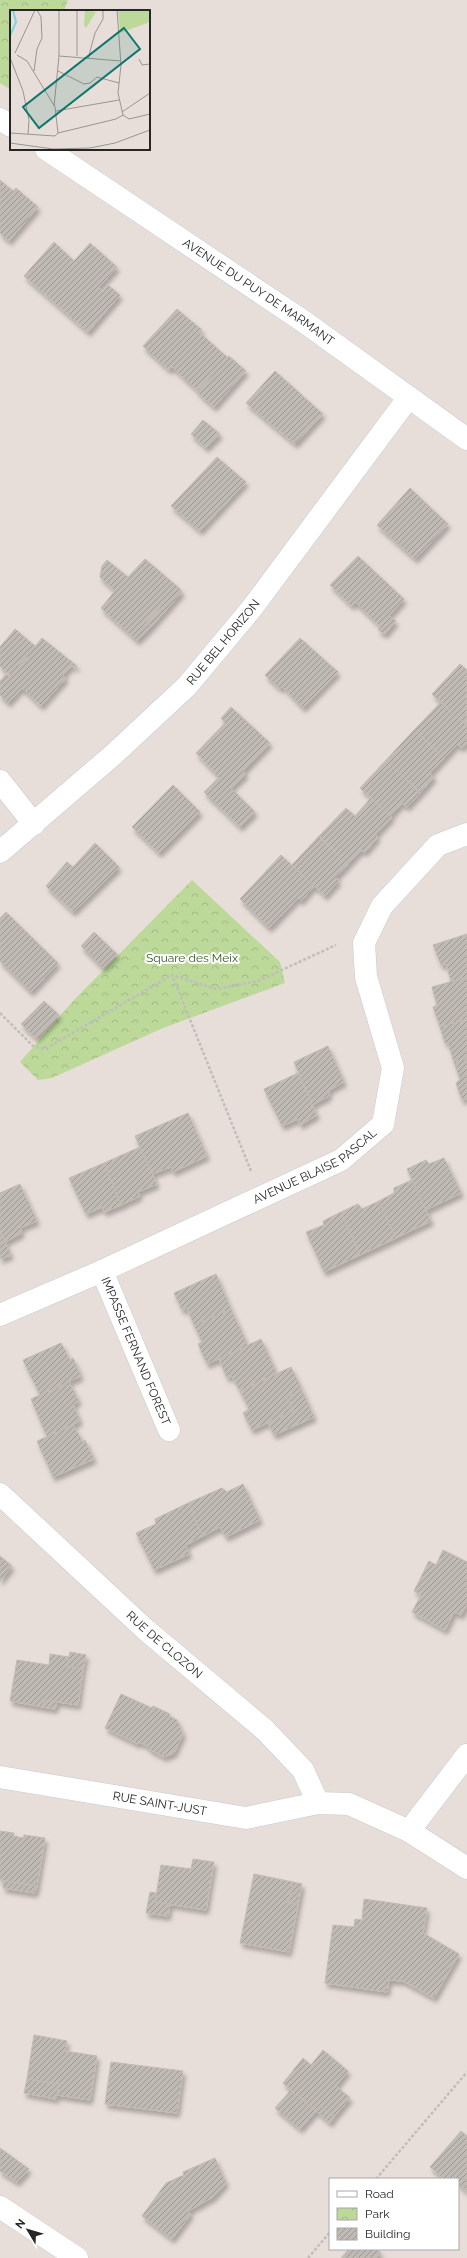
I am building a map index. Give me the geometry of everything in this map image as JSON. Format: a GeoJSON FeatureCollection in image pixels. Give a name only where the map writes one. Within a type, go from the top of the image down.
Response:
{"type":"FeatureCollection","features":[{"type":"Feature","properties":{"kind":"street"},"geometry":{"type":"LineString","coordinates":[[0,118],[10,125]]}},
{"type":"Feature","properties":{"kind":"street","name":"AVENUE DU PUY DE MARMANT"},"geometry":{"type":"LineString","coordinates":[[47,150],[303,321],[467,440]]}},
{"type":"Feature","properties":{"kind":"street","name":"RUE BEL HORIZON"},"geometry":{"type":"LineString","coordinates":[[0,852],[113,755],[187,686],[252,608],[409,397]]}},
{"type":"Feature","properties":{"kind":"street"},"geometry":{"type":"LineString","coordinates":[[0,781],[34,824]]}},
{"type":"Feature","properties":{"kind":"street","name":"AVENUE BLAISE PASCAL"},"geometry":{"type":"LineString","coordinates":[[0,1315],[102,1271],[341,1160],[383,1124],[393,1068],[366,977],[364,943],[382,906],[438,845],[467,834]]}},
{"type":"Feature","properties":{"kind":"street","name":"IMPASSE FERNAND FOREST"},"geometry":{"type":"LineString","coordinates":[[102,1271],[169,1430]]}},
{"type":"Feature","properties":{"kind":"street","name":"RUE DE CLOZON"},"geometry":{"type":"LineString","coordinates":[[0,1494],[146,1630],[265,1730],[303,1770],[318,1803]]}},
{"type":"Feature","properties":{"kind":"street"},"geometry":{"type":"LineString","coordinates":[[409,1831],[467,1755]]}},
{"type":"Feature","properties":{"kind":"street","name":"RUE SAINT-JUST"},"geometry":{"type":"LineString","coordinates":[[0,1777],[246,1818],[318,1803],[349,1804],[409,1831],[467,1868]]}},
{"type":"Feature","properties":{"kind":"street"},"geometry":{"type":"LineString","coordinates":[[0,2207],[77,2258]]}},
{"type":"Feature","properties":{"kind":"path"},"geometry":{"type":"LineString","coordinates":[[0,1013],[33,1046],[45,1049],[172,975],[216,989],[258,980],[371,929]]}},
{"type":"Feature","properties":{"kind":"path"},"geometry":{"type":"LineString","coordinates":[[172,975],[262,1197]]}},
{"type":"Feature","properties":{"kind":"path"},"geometry":{"type":"LineString","coordinates":[[377,2178],[467,2072]]}},
{"type":"Feature","properties":{"kind":"path"},"geometry":{"type":"LineString","coordinates":[[308,2258],[329,2233]]}},
{"type":"Feature","properties":{"kind":"green space"},"geometry":{"type":"Polygon","coordinates":[[[0,0],[68,0],[64,10],[10,10],[10,89],[0,83],[0,0]]]}},
{"type":"Feature","properties":{"kind":"green space","name":"Square des Meix"},"geometry":{"type":"Polygon","coordinates":[[[192,880],[280,962],[285,983],[163,1028],[52,1078],[38,1080],[20,1062],[73,1001],[192,880]]]}},
{"type":"Feature","properties":{"kind":"building"},"geometry":{"type":"Polygon","coordinates":[[[0,180],[13,191],[16,188],[38,207],[9,241],[0,233],[0,180]]]}},
{"type":"Feature","properties":{"kind":"building"},"geometry":{"type":"Polygon","coordinates":[[[54,242],[74,261],[90,243],[117,267],[99,287],[103,292],[108,285],[120,295],[88,332],[24,276],[54,242]]]}},
{"type":"Feature","properties":{"kind":"building"},"geometry":{"type":"Polygon","coordinates":[[[177,309],[184,315],[149,352],[143,346],[177,309]]]}},
{"type":"Feature","properties":{"kind":"building"},"geometry":{"type":"Polygon","coordinates":[[[184,315],[202,330],[200,333],[227,357],[198,391],[172,367],[169,370],[149,352],[184,315]]]}},
{"type":"Feature","properties":{"kind":"building"},"geometry":{"type":"Polygon","coordinates":[[[229,356],[246,371],[214,407],[197,392],[229,356]]]}},
{"type":"Feature","properties":{"kind":"building"},"geometry":{"type":"Polygon","coordinates":[[[275,371],[323,414],[295,444],[246,403],[275,371]]]}},
{"type":"Feature","properties":{"kind":"building"},"geometry":{"type":"Polygon","coordinates":[[[203,420],[220,434],[206,448],[191,434],[203,420]]]}},
{"type":"Feature","properties":{"kind":"building"},"geometry":{"type":"Polygon","coordinates":[[[217,457],[246,482],[200,531],[171,506],[217,457]]]}},
{"type":"Feature","properties":{"kind":"building"},"geometry":{"type":"Polygon","coordinates":[[[410,488],[448,524],[415,559],[377,525],[410,488]]]}},
{"type":"Feature","properties":{"kind":"building"},"geometry":{"type":"Polygon","coordinates":[[[358,556],[404,599],[380,626],[355,602],[352,606],[330,585],[358,556]]]}},
{"type":"Feature","properties":{"kind":"building"},"geometry":{"type":"Polygon","coordinates":[[[145,559],[178,587],[133,637],[101,608],[115,591],[100,577],[102,566],[107,560],[128,577],[145,559]]]}},
{"type":"Feature","properties":{"kind":"building"},"geometry":{"type":"Polygon","coordinates":[[[178,587],[182,592],[152,626],[147,622],[178,587]]]}},
{"type":"Feature","properties":{"kind":"building"},"geometry":{"type":"Polygon","coordinates":[[[389,616],[396,621],[385,634],[378,630],[389,616]]]}},
{"type":"Feature","properties":{"kind":"building"},"geometry":{"type":"Polygon","coordinates":[[[147,622],[152,626],[137,641],[133,637],[147,622]]]}},
{"type":"Feature","properties":{"kind":"building"},"geometry":{"type":"Polygon","coordinates":[[[15,629],[35,646],[11,676],[0,666],[0,647],[15,629]]]}},
{"type":"Feature","properties":{"kind":"building"},"geometry":{"type":"Polygon","coordinates":[[[42,638],[77,666],[76,668],[72,665],[63,675],[66,678],[41,706],[22,688],[8,703],[0,695],[0,681],[6,674],[10,677],[42,638]]]}},
{"type":"Feature","properties":{"kind":"building"},"geometry":{"type":"Polygon","coordinates":[[[300,638],[338,672],[303,708],[282,686],[280,689],[265,675],[300,638]]]}},
{"type":"Feature","properties":{"kind":"building"},"geometry":{"type":"Polygon","coordinates":[[[460,664],[467,670],[466,725],[432,694],[460,664]]]}},
{"type":"Feature","properties":{"kind":"building"},"geometry":{"type":"Polygon","coordinates":[[[441,702],[467,726],[467,742],[462,748],[457,744],[444,758],[414,730],[441,702]]]}},
{"type":"Feature","properties":{"kind":"building"},"geometry":{"type":"Polygon","coordinates":[[[231,707],[270,743],[243,771],[246,774],[231,788],[255,812],[240,827],[204,792],[219,777],[196,753],[225,723],[221,718],[231,707]]]}},
{"type":"Feature","properties":{"kind":"building"},"geometry":{"type":"Polygon","coordinates":[[[414,730],[444,758],[430,773],[434,777],[420,793],[387,759],[414,730]]]}},
{"type":"Feature","properties":{"kind":"building"},"geometry":{"type":"Polygon","coordinates":[[[387,759],[420,793],[407,807],[402,803],[390,816],[360,788],[387,759]]]}},
{"type":"Feature","properties":{"kind":"building"},"geometry":{"type":"Polygon","coordinates":[[[173,785],[200,812],[159,853],[132,827],[173,785]]]}},
{"type":"Feature","properties":{"kind":"building"},"geometry":{"type":"Polygon","coordinates":[[[371,798],[392,817],[375,835],[378,837],[365,852],[361,850],[348,864],[319,836],[346,808],[355,816],[371,798]]]}},
{"type":"Feature","properties":{"kind":"building"},"geometry":{"type":"Polygon","coordinates":[[[319,836],[348,864],[335,878],[339,880],[325,896],[292,865],[319,836]]]}},
{"type":"Feature","properties":{"kind":"building"},"geometry":{"type":"Polygon","coordinates":[[[95,843],[119,867],[73,912],[46,886],[67,862],[73,867],[95,843]]]}},
{"type":"Feature","properties":{"kind":"building"},"geometry":{"type":"Polygon","coordinates":[[[281,855],[314,886],[301,901],[298,898],[269,928],[240,899],[281,855]]]}},
{"type":"Feature","properties":{"kind":"building"},"geometry":{"type":"Polygon","coordinates":[[[6,912],[58,963],[31,992],[0,961],[0,918],[6,912]]]}},
{"type":"Feature","properties":{"kind":"building"},"geometry":{"type":"Polygon","coordinates":[[[94,932],[117,954],[103,968],[81,946],[94,932]]]}},
{"type":"Feature","properties":{"kind":"building"},"geometry":{"type":"Polygon","coordinates":[[[467,934],[467,977],[451,981],[446,964],[441,965],[433,945],[467,934]]]}},
{"type":"Feature","properties":{"kind":"building"},"geometry":{"type":"Polygon","coordinates":[[[467,977],[467,1019],[440,1027],[433,1007],[437,1005],[432,987],[467,977]]]}},
{"type":"Feature","properties":{"kind":"building"},"geometry":{"type":"Polygon","coordinates":[[[44,1001],[59,1015],[36,1038],[21,1024],[44,1001]]]}},
{"type":"Feature","properties":{"kind":"building"},"geometry":{"type":"Polygon","coordinates":[[[467,1019],[467,1058],[454,1062],[448,1043],[445,1043],[440,1027],[467,1019]]]}},
{"type":"Feature","properties":{"kind":"building"},"geometry":{"type":"Polygon","coordinates":[[[328,1046],[344,1082],[329,1090],[329,1096],[312,1105],[294,1062],[328,1046]]]}},
{"type":"Feature","properties":{"kind":"building"},"geometry":{"type":"Polygon","coordinates":[[[467,1058],[467,1099],[462,1100],[456,1083],[460,1079],[454,1062],[467,1058]]]}},
{"type":"Feature","properties":{"kind":"building"},"geometry":{"type":"Polygon","coordinates":[[[298,1073],[317,1115],[300,1125],[298,1119],[282,1126],[264,1089],[298,1073]]]}},
{"type":"Feature","properties":{"kind":"building"},"geometry":{"type":"Polygon","coordinates":[[[188,1113],[207,1156],[173,1172],[171,1167],[152,1174],[135,1136],[188,1113]]]}},
{"type":"Feature","properties":{"kind":"building"},"geometry":{"type":"Polygon","coordinates":[[[140,1147],[157,1184],[138,1192],[140,1196],[121,1205],[104,1163],[140,1147]]]}},
{"type":"Feature","properties":{"kind":"building"},"geometry":{"type":"Polygon","coordinates":[[[444,1158],[461,1193],[426,1210],[407,1169],[426,1160],[429,1164],[444,1158]]]}},
{"type":"Feature","properties":{"kind":"building"},"geometry":{"type":"Polygon","coordinates":[[[104,1163],[121,1205],[104,1212],[102,1207],[86,1214],[69,1178],[104,1163]]]}},
{"type":"Feature","properties":{"kind":"building"},"geometry":{"type":"Polygon","coordinates":[[[412,1180],[431,1221],[396,1238],[379,1201],[394,1193],[394,1188],[412,1180]]]}},
{"type":"Feature","properties":{"kind":"building"},"geometry":{"type":"Polygon","coordinates":[[[20,1184],[37,1221],[20,1228],[22,1233],[5,1242],[0,1231],[0,1193],[20,1184]]]}},
{"type":"Feature","properties":{"kind":"building"},"geometry":{"type":"Polygon","coordinates":[[[379,1201],[396,1238],[360,1255],[341,1212],[358,1204],[362,1209],[379,1201]]]}},
{"type":"Feature","properties":{"kind":"building"},"geometry":{"type":"Polygon","coordinates":[[[341,1212],[360,1255],[324,1272],[306,1232],[324,1225],[323,1221],[341,1212]]]}},
{"type":"Feature","properties":{"kind":"building"},"geometry":{"type":"Polygon","coordinates":[[[0,1231],[11,1255],[0,1259],[0,1231]]]}},
{"type":"Feature","properties":{"kind":"building"},"geometry":{"type":"Polygon","coordinates":[[[216,1274],[231,1309],[194,1325],[187,1308],[182,1310],[174,1293],[216,1274]]]}},
{"type":"Feature","properties":{"kind":"building"},"geometry":{"type":"Polygon","coordinates":[[[231,1309],[248,1346],[207,1364],[198,1344],[202,1342],[194,1325],[231,1309]]]}},
{"type":"Feature","properties":{"kind":"building"},"geometry":{"type":"Polygon","coordinates":[[[261,1339],[277,1374],[240,1391],[232,1376],[227,1378],[219,1359],[261,1339]]]}},
{"type":"Feature","properties":{"kind":"building"},"geometry":{"type":"Polygon","coordinates":[[[61,1343],[70,1360],[73,1358],[81,1376],[40,1395],[23,1360],[61,1343]]]}},
{"type":"Feature","properties":{"kind":"building"},"geometry":{"type":"Polygon","coordinates":[[[291,1367],[302,1390],[287,1397],[293,1411],[252,1430],[243,1413],[249,1409],[240,1391],[291,1367]]]}},
{"type":"Feature","properties":{"kind":"building"},"geometry":{"type":"Polygon","coordinates":[[[69,1382],[79,1401],[73,1404],[80,1421],[47,1437],[31,1399],[69,1382]]]}},
{"type":"Feature","properties":{"kind":"building"},"geometry":{"type":"Polygon","coordinates":[[[302,1390],[314,1417],[274,1435],[268,1423],[293,1411],[287,1397],[302,1390]]]}},
{"type":"Feature","properties":{"kind":"building"},"geometry":{"type":"Polygon","coordinates":[[[73,1425],[83,1442],[85,1440],[94,1459],[53,1477],[37,1441],[73,1425]]]}},
{"type":"Feature","properties":{"kind":"building"},"geometry":{"type":"Polygon","coordinates":[[[243,1484],[260,1520],[226,1537],[220,1527],[203,1536],[188,1503],[222,1488],[227,1492],[243,1484]]]}},
{"type":"Feature","properties":{"kind":"building"},"geometry":{"type":"Polygon","coordinates":[[[188,1503],[203,1536],[186,1545],[189,1554],[154,1570],[136,1533],[156,1524],[155,1519],[188,1503]]]}},
{"type":"Feature","properties":{"kind":"building"},"geometry":{"type":"Polygon","coordinates":[[[443,1550],[467,1562],[467,1604],[461,1615],[454,1612],[445,1630],[412,1612],[421,1595],[414,1591],[429,1561],[436,1565],[443,1550]]]}},
{"type":"Feature","properties":{"kind":"building"},"geometry":{"type":"Polygon","coordinates":[[[0,1556],[12,1566],[0,1581],[0,1556]]]}},
{"type":"Feature","properties":{"kind":"building"},"geometry":{"type":"Polygon","coordinates":[[[70,1652],[86,1655],[83,1669],[67,1666],[70,1652]]]}},
{"type":"Feature","properties":{"kind":"building"},"geometry":{"type":"Polygon","coordinates":[[[50,1654],[69,1657],[67,1666],[83,1669],[78,1705],[44,1700],[43,1707],[10,1701],[17,1660],[49,1665],[50,1654]]]}},
{"type":"Feature","properties":{"kind":"building"},"geometry":{"type":"Polygon","coordinates":[[[121,1694],[152,1708],[153,1706],[170,1714],[169,1716],[177,1720],[183,1734],[174,1753],[164,1757],[139,1742],[138,1744],[105,1728],[121,1694]]]}},
{"type":"Feature","properties":{"kind":"building"},"geometry":{"type":"Polygon","coordinates":[[[44,1700],[57,1701],[55,1709],[43,1707],[44,1700]]]}},
{"type":"Feature","properties":{"kind":"building"},"geometry":{"type":"Polygon","coordinates":[[[0,1831],[14,1833],[13,1836],[23,1838],[24,1835],[45,1838],[37,1886],[0,1880],[0,1831]]]}},
{"type":"Feature","properties":{"kind":"building"},"geometry":{"type":"Polygon","coordinates":[[[193,1859],[214,1862],[206,1910],[155,1902],[161,1865],[191,1869],[193,1859]]]}},
{"type":"Feature","properties":{"kind":"building"},"geometry":{"type":"Polygon","coordinates":[[[254,1874],[293,1882],[288,1903],[298,1905],[289,1952],[240,1943],[254,1874]]]}},
{"type":"Feature","properties":{"kind":"building"},"geometry":{"type":"Polygon","coordinates":[[[4,1881],[37,1886],[35,1893],[3,1888],[4,1881]]]}},
{"type":"Feature","properties":{"kind":"building"},"geometry":{"type":"Polygon","coordinates":[[[293,1882],[302,1884],[298,1905],[288,1903],[293,1882]]]}},
{"type":"Feature","properties":{"kind":"building"},"geometry":{"type":"Polygon","coordinates":[[[150,1892],[156,1893],[155,1902],[170,1904],[168,1916],[146,1913],[150,1892]]]}},
{"type":"Feature","properties":{"kind":"building"},"geometry":{"type":"Polygon","coordinates":[[[364,1899],[427,1908],[423,1933],[459,1954],[434,1998],[403,1981],[389,1980],[387,1992],[325,1983],[333,1925],[354,1927],[355,1919],[362,1920],[364,1899]]]}},
{"type":"Feature","properties":{"kind":"building"},"geometry":{"type":"Polygon","coordinates":[[[34,2035],[67,2041],[65,2051],[97,2056],[90,2100],[57,2095],[59,2084],[27,2079],[34,2035]]]}},
{"type":"Feature","properties":{"kind":"building"},"geometry":{"type":"Polygon","coordinates":[[[323,2050],[348,2071],[336,2086],[350,2098],[334,2117],[320,2106],[316,2111],[283,2083],[303,2058],[311,2065],[323,2050]]]}},
{"type":"Feature","properties":{"kind":"building"},"geometry":{"type":"Polygon","coordinates":[[[111,2062],[183,2071],[177,2113],[105,2104],[111,2062]]]}},
{"type":"Feature","properties":{"kind":"building"},"geometry":{"type":"Polygon","coordinates":[[[27,2079],[59,2084],[56,2099],[24,2093],[27,2079]]]}},
{"type":"Feature","properties":{"kind":"building"},"geometry":{"type":"Polygon","coordinates":[[[291,2090],[316,2111],[300,2129],[275,2108],[291,2090]]]}},
{"type":"Feature","properties":{"kind":"building"},"geometry":{"type":"Polygon","coordinates":[[[320,2106],[334,2117],[330,2123],[316,2111],[320,2106]]]}},
{"type":"Feature","properties":{"kind":"building"},"geometry":{"type":"Polygon","coordinates":[[[461,2131],[467,2136],[467,2192],[459,2185],[459,2178],[443,2178],[430,2167],[461,2131]]]}},
{"type":"Feature","properties":{"kind":"building"},"geometry":{"type":"Polygon","coordinates":[[[0,2148],[29,2169],[17,2182],[0,2171],[0,2148]]]}},
{"type":"Feature","properties":{"kind":"building"},"geometry":{"type":"Polygon","coordinates":[[[215,2158],[226,2183],[213,2197],[188,2211],[191,2214],[172,2239],[142,2216],[166,2183],[184,2175],[183,2172],[215,2158]]]}},
{"type":"Feature","properties":{"kind":"building"},"geometry":{"type":"Polygon","coordinates":[[[348,2250],[377,2250],[381,2253],[376,2258],[341,2258],[348,2250]]]}}]}
